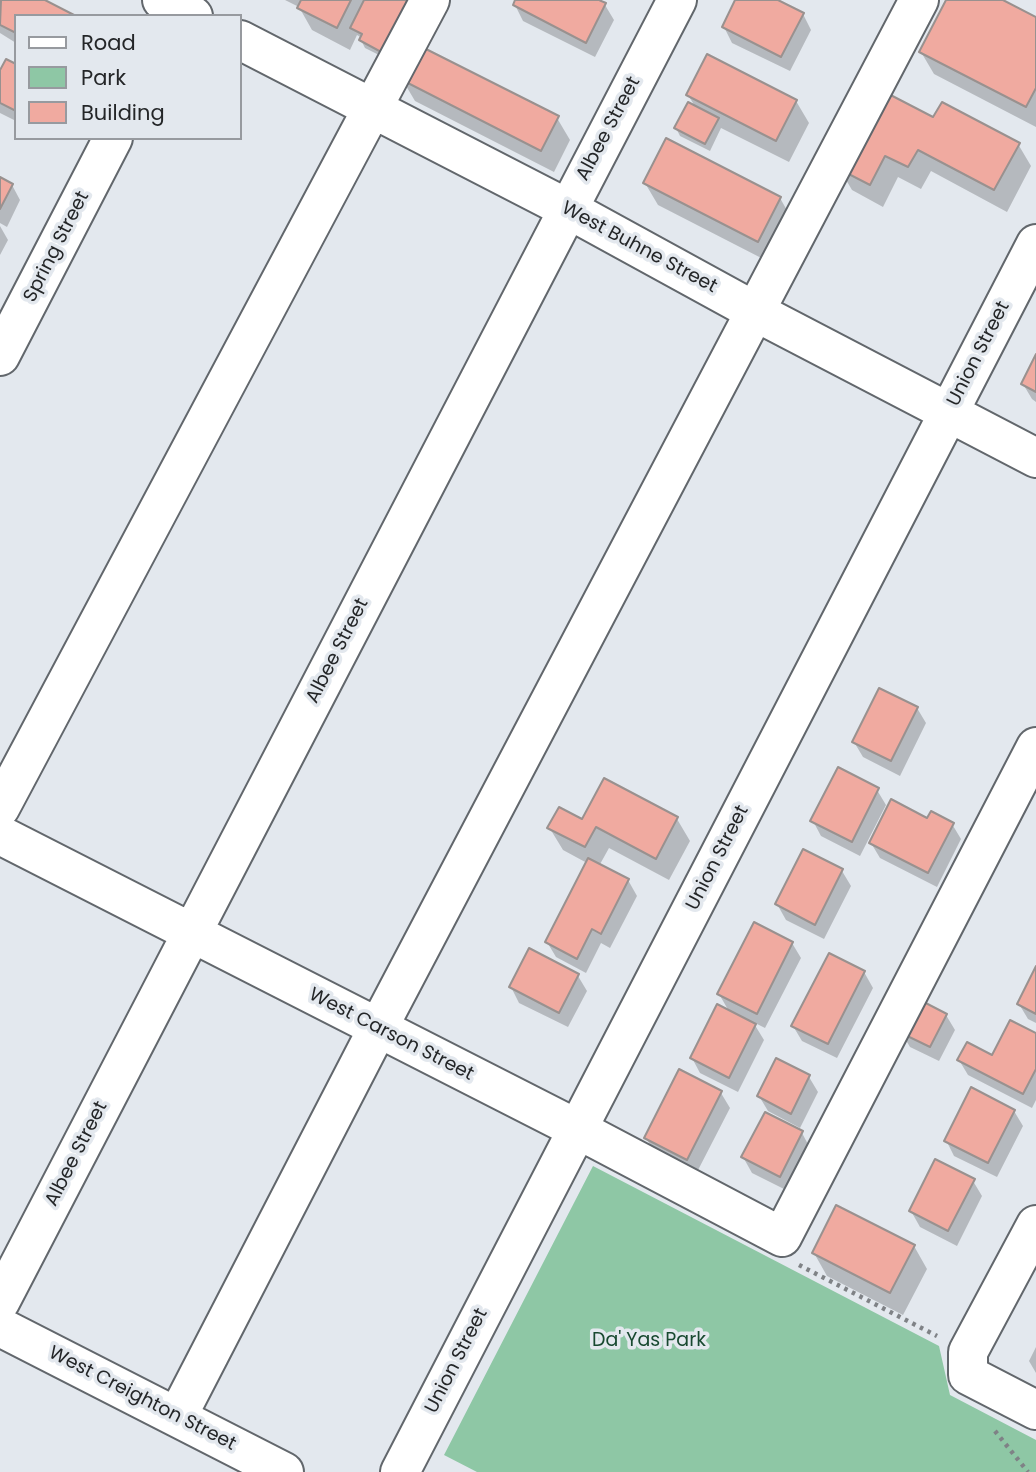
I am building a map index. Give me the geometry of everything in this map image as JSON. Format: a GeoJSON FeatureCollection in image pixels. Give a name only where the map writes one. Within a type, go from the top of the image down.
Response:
{"type":"FeatureCollection","features":[{"type":"Feature","properties":{"kind":"street"},"geometry":{"type":"LineString","coordinates":[[0,808],[430,0]]}},
{"type":"Feature","properties":{"kind":"street","name":"Albee Street"},"geometry":{"type":"LineString","coordinates":[[0,1301],[677,0]]}},
{"type":"Feature","properties":{"kind":"street"},"geometry":{"type":"LineString","coordinates":[[177,1417],[378,1028],[919,0]]}},
{"type":"Feature","properties":{"kind":"street","name":"West Buhne Street"},"geometry":{"type":"LineString","coordinates":[[242,41],[568,209],[756,312],[1036,458]]}},
{"type":"Feature","properties":{"kind":"street","name":"Spring Street"},"geometry":{"type":"LineString","coordinates":[[0,356],[112,140]]}},
{"type":"Feature","properties":{"kind":"street","name":"Union Street"},"geometry":{"type":"LineString","coordinates":[[400,1472],[1036,244]]}},
{"type":"Feature","properties":{"kind":"street"},"geometry":{"type":"LineString","coordinates":[[782,1237],[1036,747]]}},
{"type":"Feature","properties":{"kind":"street","name":"West Carson Street"},"geometry":{"type":"LineString","coordinates":[[0,835],[577,1129],[782,1237]]}},
{"type":"Feature","properties":{"kind":"street"},"geometry":{"type":"LineString","coordinates":[[1036,1225],[968,1363],[1036,1410]]}},
{"type":"Feature","properties":{"kind":"street","name":"West Creighton Street"},"geometry":{"type":"LineString","coordinates":[[0,1327],[284,1472]]}},
{"type":"Feature","properties":{"kind":"path"},"geometry":{"type":"LineString","coordinates":[[782,1237],[773,1252],[968,1363]]}},
{"type":"Feature","properties":{"kind":"green space","name":"Da' Yas Park"},"geometry":{"type":"Polygon","coordinates":[[[593,1166],[939,1346],[950,1395],[1036,1440],[1036,1472],[477,1472],[444,1455],[593,1166]]]}},
{"type":"Feature","properties":{"kind":"building"},"geometry":{"type":"Polygon","coordinates":[[[1,0],[45,0],[72,14],[14,14],[14,32],[0,25],[1,0]]]}},
{"type":"Feature","properties":{"kind":"building"},"geometry":{"type":"Polygon","coordinates":[[[301,0],[351,0],[337,28],[297,8],[301,0]]]}},
{"type":"Feature","properties":{"kind":"building"},"geometry":{"type":"Polygon","coordinates":[[[364,0],[409,2],[383,53],[359,40],[362,34],[350,28],[364,0]]]}},
{"type":"Feature","properties":{"kind":"building"},"geometry":{"type":"Polygon","coordinates":[[[515,0],[599,0],[606,3],[586,43],[513,5],[515,0]]]}},
{"type":"Feature","properties":{"kind":"building"},"geometry":{"type":"Polygon","coordinates":[[[735,0],[778,0],[804,13],[781,57],[722,27],[735,0]]]}},
{"type":"Feature","properties":{"kind":"building"},"geometry":{"type":"Polygon","coordinates":[[[946,0],[1003,0],[1036,17],[1036,88],[1026,107],[919,52],[946,0]]]}},
{"type":"Feature","properties":{"kind":"building"},"geometry":{"type":"Polygon","coordinates":[[[418,45],[559,116],[541,151],[400,79],[418,45]]]}},
{"type":"Feature","properties":{"kind":"building"},"geometry":{"type":"Polygon","coordinates":[[[707,54],[797,100],[776,141],[686,95],[707,54]]]}},
{"type":"Feature","properties":{"kind":"building"},"geometry":{"type":"Polygon","coordinates":[[[6,59],[14,63],[14,110],[0,103],[0,70],[6,59]]]}},
{"type":"Feature","properties":{"kind":"building"},"geometry":{"type":"Polygon","coordinates":[[[879,89],[933,117],[942,102],[1020,143],[994,190],[918,150],[908,167],[885,156],[870,185],[837,168],[879,89]]]}},
{"type":"Feature","properties":{"kind":"building"},"geometry":{"type":"Polygon","coordinates":[[[688,102],[719,118],[705,144],[674,128],[688,102]]]}},
{"type":"Feature","properties":{"kind":"building"},"geometry":{"type":"Polygon","coordinates":[[[666,138],[781,197],[758,242],[643,183],[666,138]]]}},
{"type":"Feature","properties":{"kind":"building"},"geometry":{"type":"Polygon","coordinates":[[[0,177],[13,184],[0,209],[0,177]]]}},
{"type":"Feature","properties":{"kind":"building"},"geometry":{"type":"Polygon","coordinates":[[[1036,354],[1036,392],[1021,384],[1036,354]]]}},
{"type":"Feature","properties":{"kind":"building"},"geometry":{"type":"Polygon","coordinates":[[[879,688],[918,707],[891,761],[852,742],[879,688]]]}},
{"type":"Feature","properties":{"kind":"building"},"geometry":{"type":"Polygon","coordinates":[[[838,767],[879,788],[852,842],[810,821],[838,767]]]}},
{"type":"Feature","properties":{"kind":"building"},"geometry":{"type":"Polygon","coordinates":[[[604,778],[678,817],[656,859],[596,827],[585,847],[547,828],[559,807],[582,819],[604,778]]]}},
{"type":"Feature","properties":{"kind":"building"},"geometry":{"type":"Polygon","coordinates":[[[891,799],[927,818],[931,811],[954,823],[928,873],[869,843],[891,799]]]}},
{"type":"Feature","properties":{"kind":"building"},"geometry":{"type":"Polygon","coordinates":[[[803,849],[843,869],[815,925],[775,904],[803,849]]]}},
{"type":"Feature","properties":{"kind":"building"},"geometry":{"type":"Polygon","coordinates":[[[588,858],[629,879],[601,934],[592,929],[577,959],[545,942],[588,858]]]}},
{"type":"Feature","properties":{"kind":"building"},"geometry":{"type":"Polygon","coordinates":[[[754,922],[793,942],[757,1014],[717,994],[754,922]]]}},
{"type":"Feature","properties":{"kind":"building"},"geometry":{"type":"Polygon","coordinates":[[[529,948],[579,974],[559,1013],[509,987],[529,948]]]}},
{"type":"Feature","properties":{"kind":"building"},"geometry":{"type":"Polygon","coordinates":[[[829,953],[865,971],[828,1044],[791,1026],[829,953]]]}},
{"type":"Feature","properties":{"kind":"building"},"geometry":{"type":"Polygon","coordinates":[[[1036,966],[1036,1014],[1017,1004],[1036,966]]]}},
{"type":"Feature","properties":{"kind":"building"},"geometry":{"type":"Polygon","coordinates":[[[916,998],[947,1014],[930,1047],[899,1032],[916,998]]]}},
{"type":"Feature","properties":{"kind":"building"},"geometry":{"type":"Polygon","coordinates":[[[717,1004],[756,1024],[729,1078],[690,1058],[717,1004]]]}},
{"type":"Feature","properties":{"kind":"building"},"geometry":{"type":"Polygon","coordinates":[[[1010,1020],[1036,1033],[1036,1069],[1023,1094],[957,1060],[967,1042],[992,1055],[1010,1020]]]}},
{"type":"Feature","properties":{"kind":"building"},"geometry":{"type":"Polygon","coordinates":[[[776,1058],[810,1075],[791,1114],[757,1096],[776,1058]]]}},
{"type":"Feature","properties":{"kind":"building"},"geometry":{"type":"Polygon","coordinates":[[[679,1069],[722,1091],[687,1160],[644,1138],[679,1069]]]}},
{"type":"Feature","properties":{"kind":"building"},"geometry":{"type":"Polygon","coordinates":[[[971,1087],[1015,1110],[988,1163],[944,1141],[971,1087]]]}},
{"type":"Feature","properties":{"kind":"building"},"geometry":{"type":"Polygon","coordinates":[[[765,1112],[803,1131],[780,1177],[741,1157],[765,1112]]]}},
{"type":"Feature","properties":{"kind":"building"},"geometry":{"type":"Polygon","coordinates":[[[935,1159],[975,1179],[948,1231],[909,1211],[935,1159]]]}},
{"type":"Feature","properties":{"kind":"building"},"geometry":{"type":"Polygon","coordinates":[[[836,1205],[915,1245],[890,1293],[812,1253],[836,1205]]]}}]}
